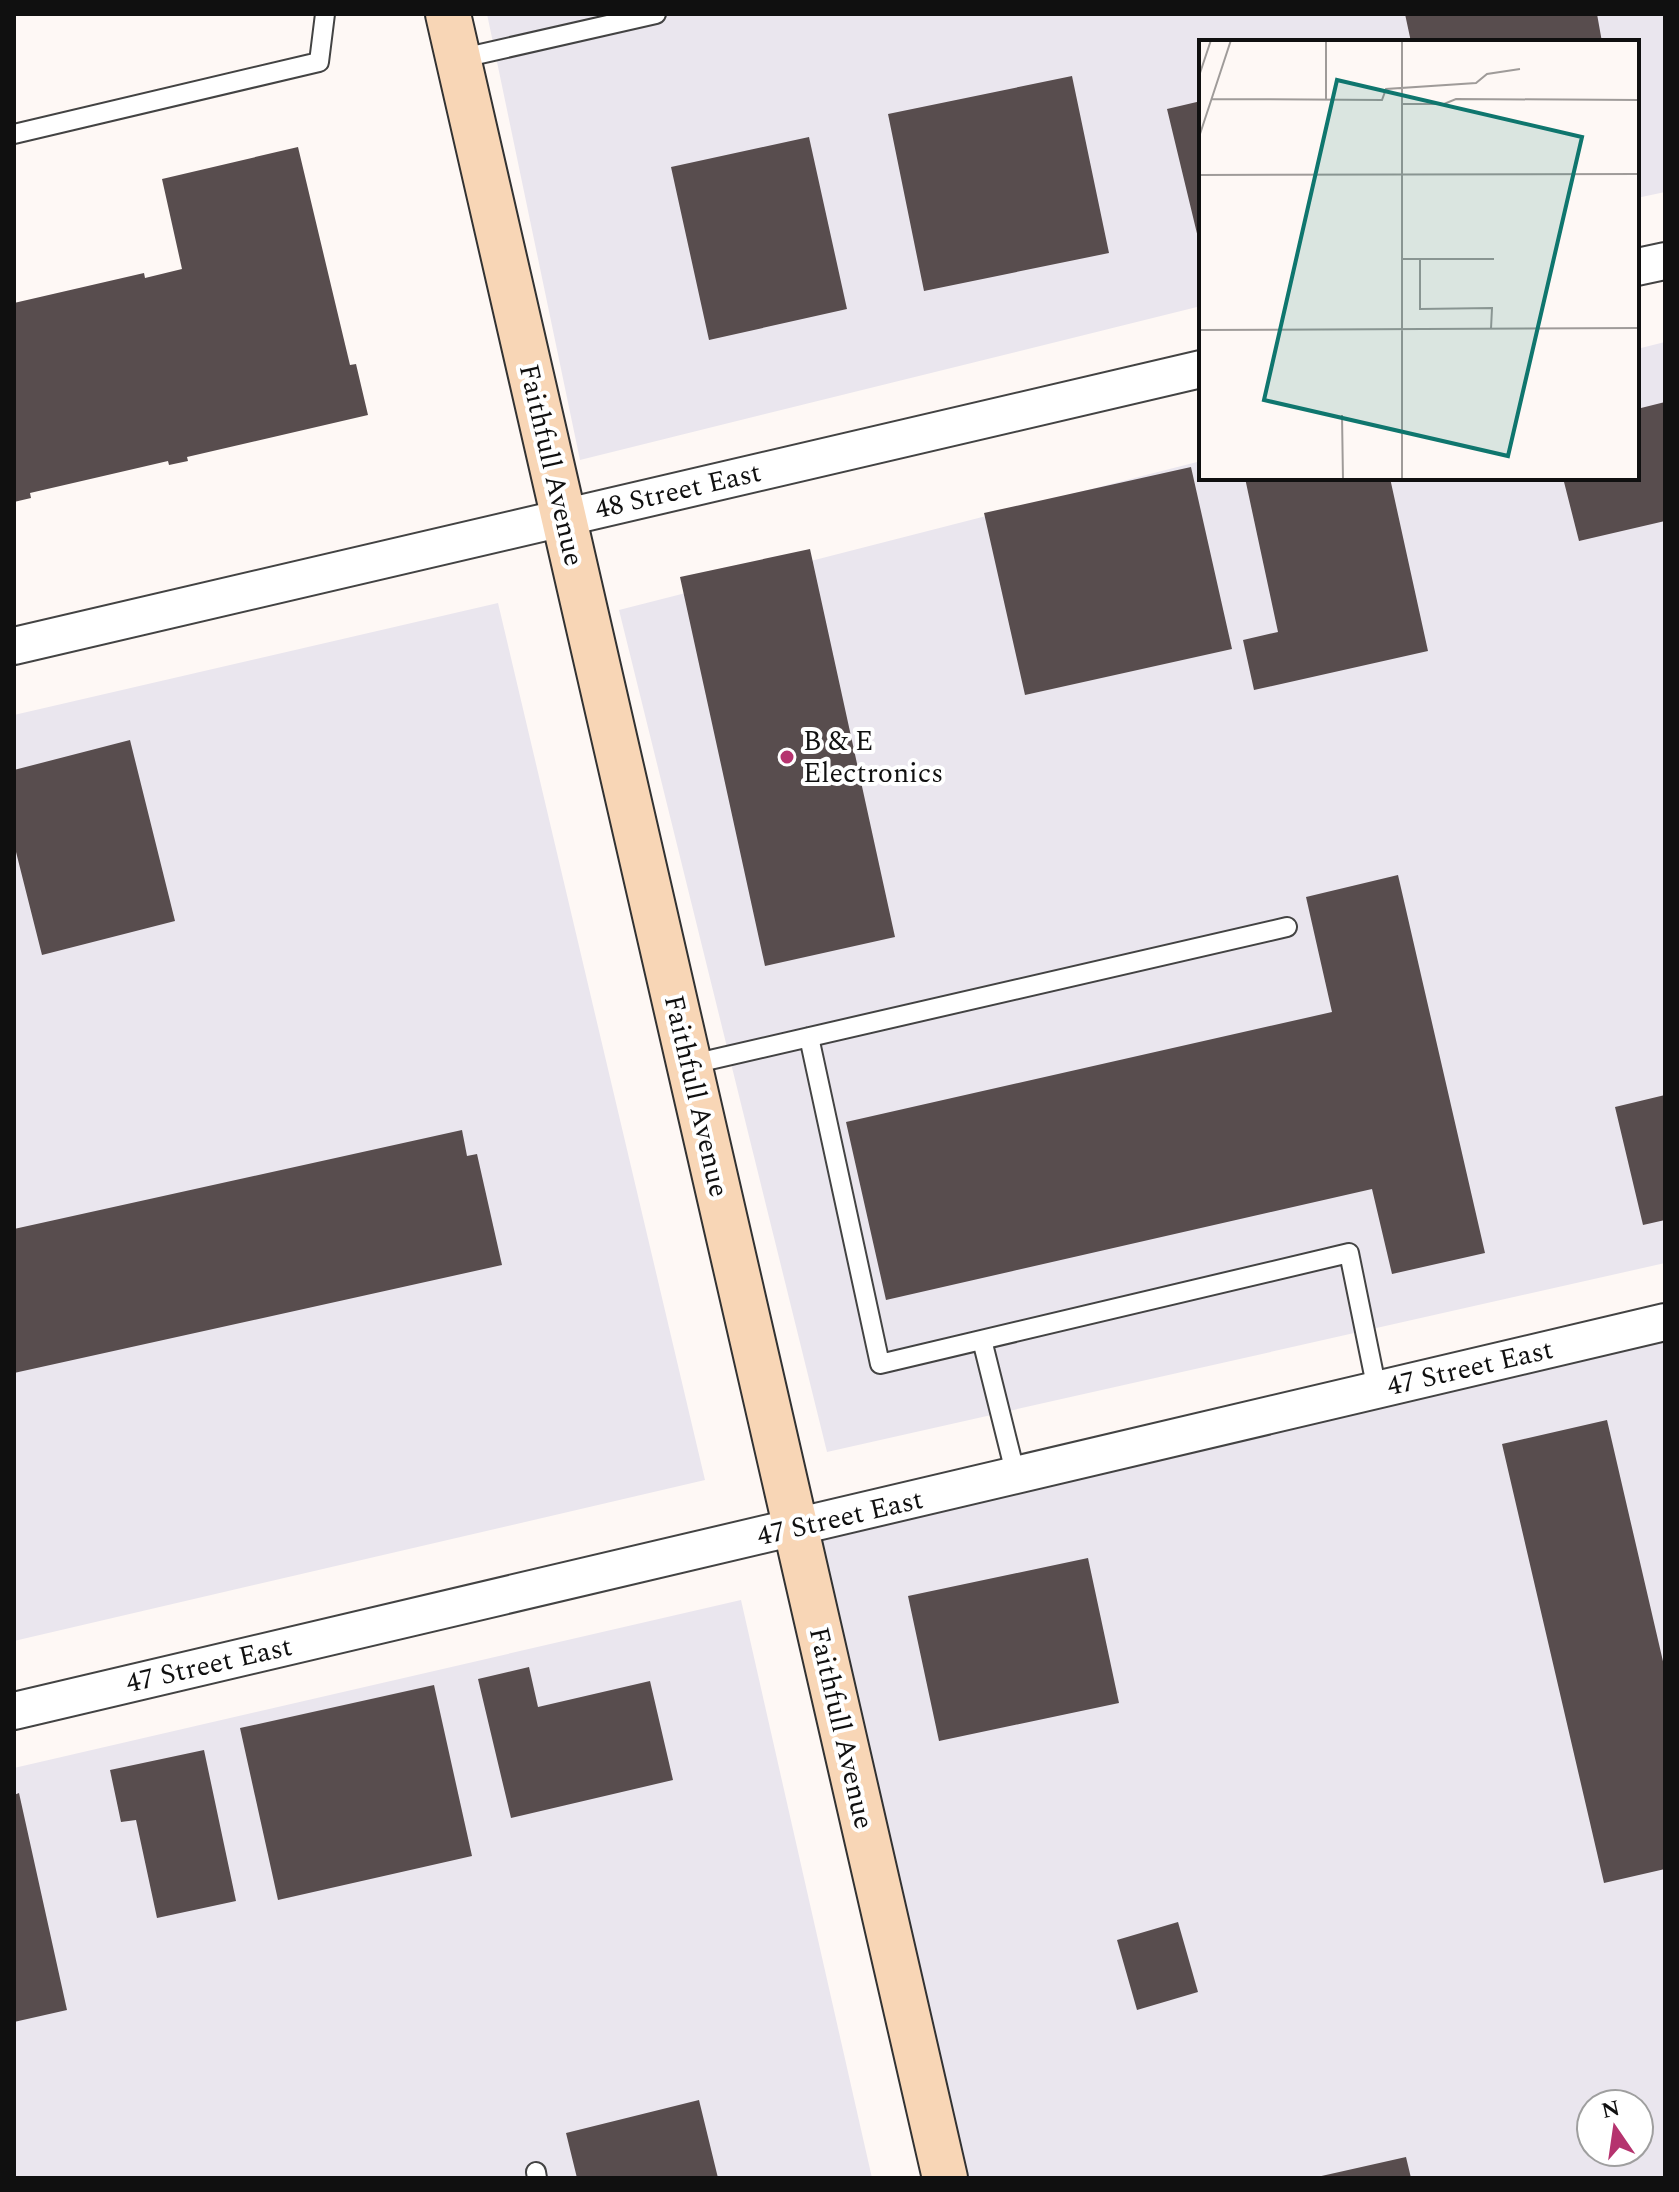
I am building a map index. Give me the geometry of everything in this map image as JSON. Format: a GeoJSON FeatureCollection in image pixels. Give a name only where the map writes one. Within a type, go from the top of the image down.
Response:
{"type":"FeatureCollection","features":[{"type":"Feature","properties":{"kind":"street","name":"Faithfull Avenue"},"geometry":{"type":"LineString","coordinates":[[448,14],[945,2178]]}},
{"type":"Feature","properties":{"kind":"street"},"geometry":{"type":"LineString","coordinates":[[1639,267],[1665,261]]}},
{"type":"Feature","properties":{"kind":"street","name":"48 Street East"},"geometry":{"type":"LineString","coordinates":[[14,646],[1199,369]]}},
{"type":"Feature","properties":{"kind":"street","name":"47 Street East"},"geometry":{"type":"LineString","coordinates":[[14,1711],[1665,1322]]}},
{"type":"Feature","properties":{"kind":"lane"},"geometry":{"type":"LineString","coordinates":[[14,134],[319,62],[325,14]]}},
{"type":"Feature","properties":{"kind":"lane"},"geometry":{"type":"LineString","coordinates":[[458,59],[656,14]]}},
{"type":"Feature","properties":{"kind":"lane"},"geometry":{"type":"LineString","coordinates":[[688,1065],[1287,927]]}},
{"type":"Feature","properties":{"kind":"lane"},"geometry":{"type":"LineString","coordinates":[[809,1037],[880,1364],[1349,1253],[1377,1390]]}},
{"type":"Feature","properties":{"kind":"lane"},"geometry":{"type":"LineString","coordinates":[[982,1340],[1016,1476]]}},
{"type":"Feature","properties":{"kind":"shaded area"},"geometry":{"type":"Polygon","coordinates":[[[487,14],[1665,14],[1665,192],[1639,198],[1639,40],[1199,40],[1199,306],[580,460],[487,14]]]}},
{"type":"Feature","properties":{"kind":"shaded area"},"geometry":{"type":"Polygon","coordinates":[[[1665,342],[1665,1263],[827,1452],[619,610],[1199,462],[1199,480],[1639,480],[1639,348],[1665,342]]]}},
{"type":"Feature","properties":{"kind":"shaded area"},"geometry":{"type":"Polygon","coordinates":[[[498,603],[705,1480],[14,1641],[14,715],[498,603]]]}},
{"type":"Feature","properties":{"kind":"shaded area"},"geometry":{"type":"Polygon","coordinates":[[[1665,1322],[1665,2178],[945,2178],[794,1528],[1665,1322]]]}},
{"type":"Feature","properties":{"kind":"shaded area"},"geometry":{"type":"Polygon","coordinates":[[[741,1600],[872,2178],[14,2178],[14,1768],[741,1600]]]}},
{"type":"Feature","properties":{"kind":"building"},"geometry":{"type":"Polygon","coordinates":[[[1405,14],[1597,14],[1602,40],[1411,40],[1405,14]]]}},
{"type":"Feature","properties":{"kind":"building"},"geometry":{"type":"Polygon","coordinates":[[[1072,76],[1109,253],[924,291],[888,114],[1072,76]]]}},
{"type":"Feature","properties":{"kind":"building"},"geometry":{"type":"Polygon","coordinates":[[[1199,101],[1199,242],[1167,109],[1199,101]]]}},
{"type":"Feature","properties":{"kind":"building"},"geometry":{"type":"Polygon","coordinates":[[[809,137],[847,309],[709,340],[671,167],[809,137]]]}},
{"type":"Feature","properties":{"kind":"building"},"geometry":{"type":"Polygon","coordinates":[[[298,147],[350,365],[356,364],[368,415],[187,457],[188,461],[169,465],[168,461],[30,493],[31,498],[14,502],[14,303],[144,273],[145,278],[182,269],[162,179],[298,147]]]}},
{"type":"Feature","properties":{"kind":"building"},"geometry":{"type":"Polygon","coordinates":[[[1665,402],[1665,521],[1579,541],[1564,480],[1639,480],[1639,408],[1665,402]]]}},
{"type":"Feature","properties":{"kind":"building"},"geometry":{"type":"Polygon","coordinates":[[[1191,467],[1232,649],[1025,695],[984,513],[1191,467]]]}},
{"type":"Feature","properties":{"kind":"building"},"geometry":{"type":"Polygon","coordinates":[[[1245,480],[1390,480],[1428,651],[1254,690],[1243,640],[1278,632],[1245,480]]]}},
{"type":"Feature","properties":{"kind":"building","name":"B & E Electronics"},"geometry":{"type":"Polygon","coordinates":[[[810,549],[895,937],[765,966],[680,577],[810,549]]]}},
{"type":"Feature","properties":{"kind":"building"},"geometry":{"type":"Polygon","coordinates":[[[130,740],[175,921],[42,955],[14,844],[14,770],[130,740]]]}},
{"type":"Feature","properties":{"kind":"building"},"geometry":{"type":"Polygon","coordinates":[[[1398,875],[1485,1253],[1392,1274],[1372,1189],[886,1300],[846,1122],[1332,1012],[1306,897],[1398,875]]]}},
{"type":"Feature","properties":{"kind":"building"},"geometry":{"type":"Polygon","coordinates":[[[1665,1095],[1665,1220],[1643,1225],[1615,1107],[1665,1095]]]}},
{"type":"Feature","properties":{"kind":"building"},"geometry":{"type":"Polygon","coordinates":[[[462,1130],[467,1156],[477,1154],[502,1265],[14,1373],[14,1229],[462,1130]]]}},
{"type":"Feature","properties":{"kind":"building"},"geometry":{"type":"Polygon","coordinates":[[[1607,1420],[1665,1670],[1665,1869],[1604,1883],[1502,1444],[1607,1420]]]}},
{"type":"Feature","properties":{"kind":"building"},"geometry":{"type":"Polygon","coordinates":[[[1088,1558],[1119,1703],[939,1741],[908,1596],[1088,1558]]]}},
{"type":"Feature","properties":{"kind":"building"},"geometry":{"type":"Polygon","coordinates":[[[529,1667],[538,1707],[650,1681],[673,1780],[511,1818],[478,1679],[529,1667]]]}},
{"type":"Feature","properties":{"kind":"building"},"geometry":{"type":"Polygon","coordinates":[[[434,1685],[472,1856],[278,1900],[240,1728],[434,1685]]]}},
{"type":"Feature","properties":{"kind":"building"},"geometry":{"type":"Polygon","coordinates":[[[204,1750],[236,1901],[157,1918],[136,1820],[121,1822],[110,1770],[204,1750]]]}},
{"type":"Feature","properties":{"kind":"building"},"geometry":{"type":"Polygon","coordinates":[[[19,1793],[67,2010],[14,2022],[14,1795],[19,1793]]]}},
{"type":"Feature","properties":{"kind":"building"},"geometry":{"type":"Polygon","coordinates":[[[1178,1922],[1198,1992],[1137,2010],[1117,1940],[1178,1922]]]}},
{"type":"Feature","properties":{"kind":"building"},"geometry":{"type":"Polygon","coordinates":[[[699,2100],[718,2178],[577,2178],[566,2133],[699,2100]]]}},
{"type":"Feature","properties":{"kind":"building"},"geometry":{"type":"Polygon","coordinates":[[[1406,2157],[1411,2178],[1317,2178],[1317,2177],[1406,2157]]]}},
{"type":"Feature","properties":{"kind":"place","name":"B & E Electronics"},"geometry":{"type":"Point","coordinates":[787,757]}}]}
